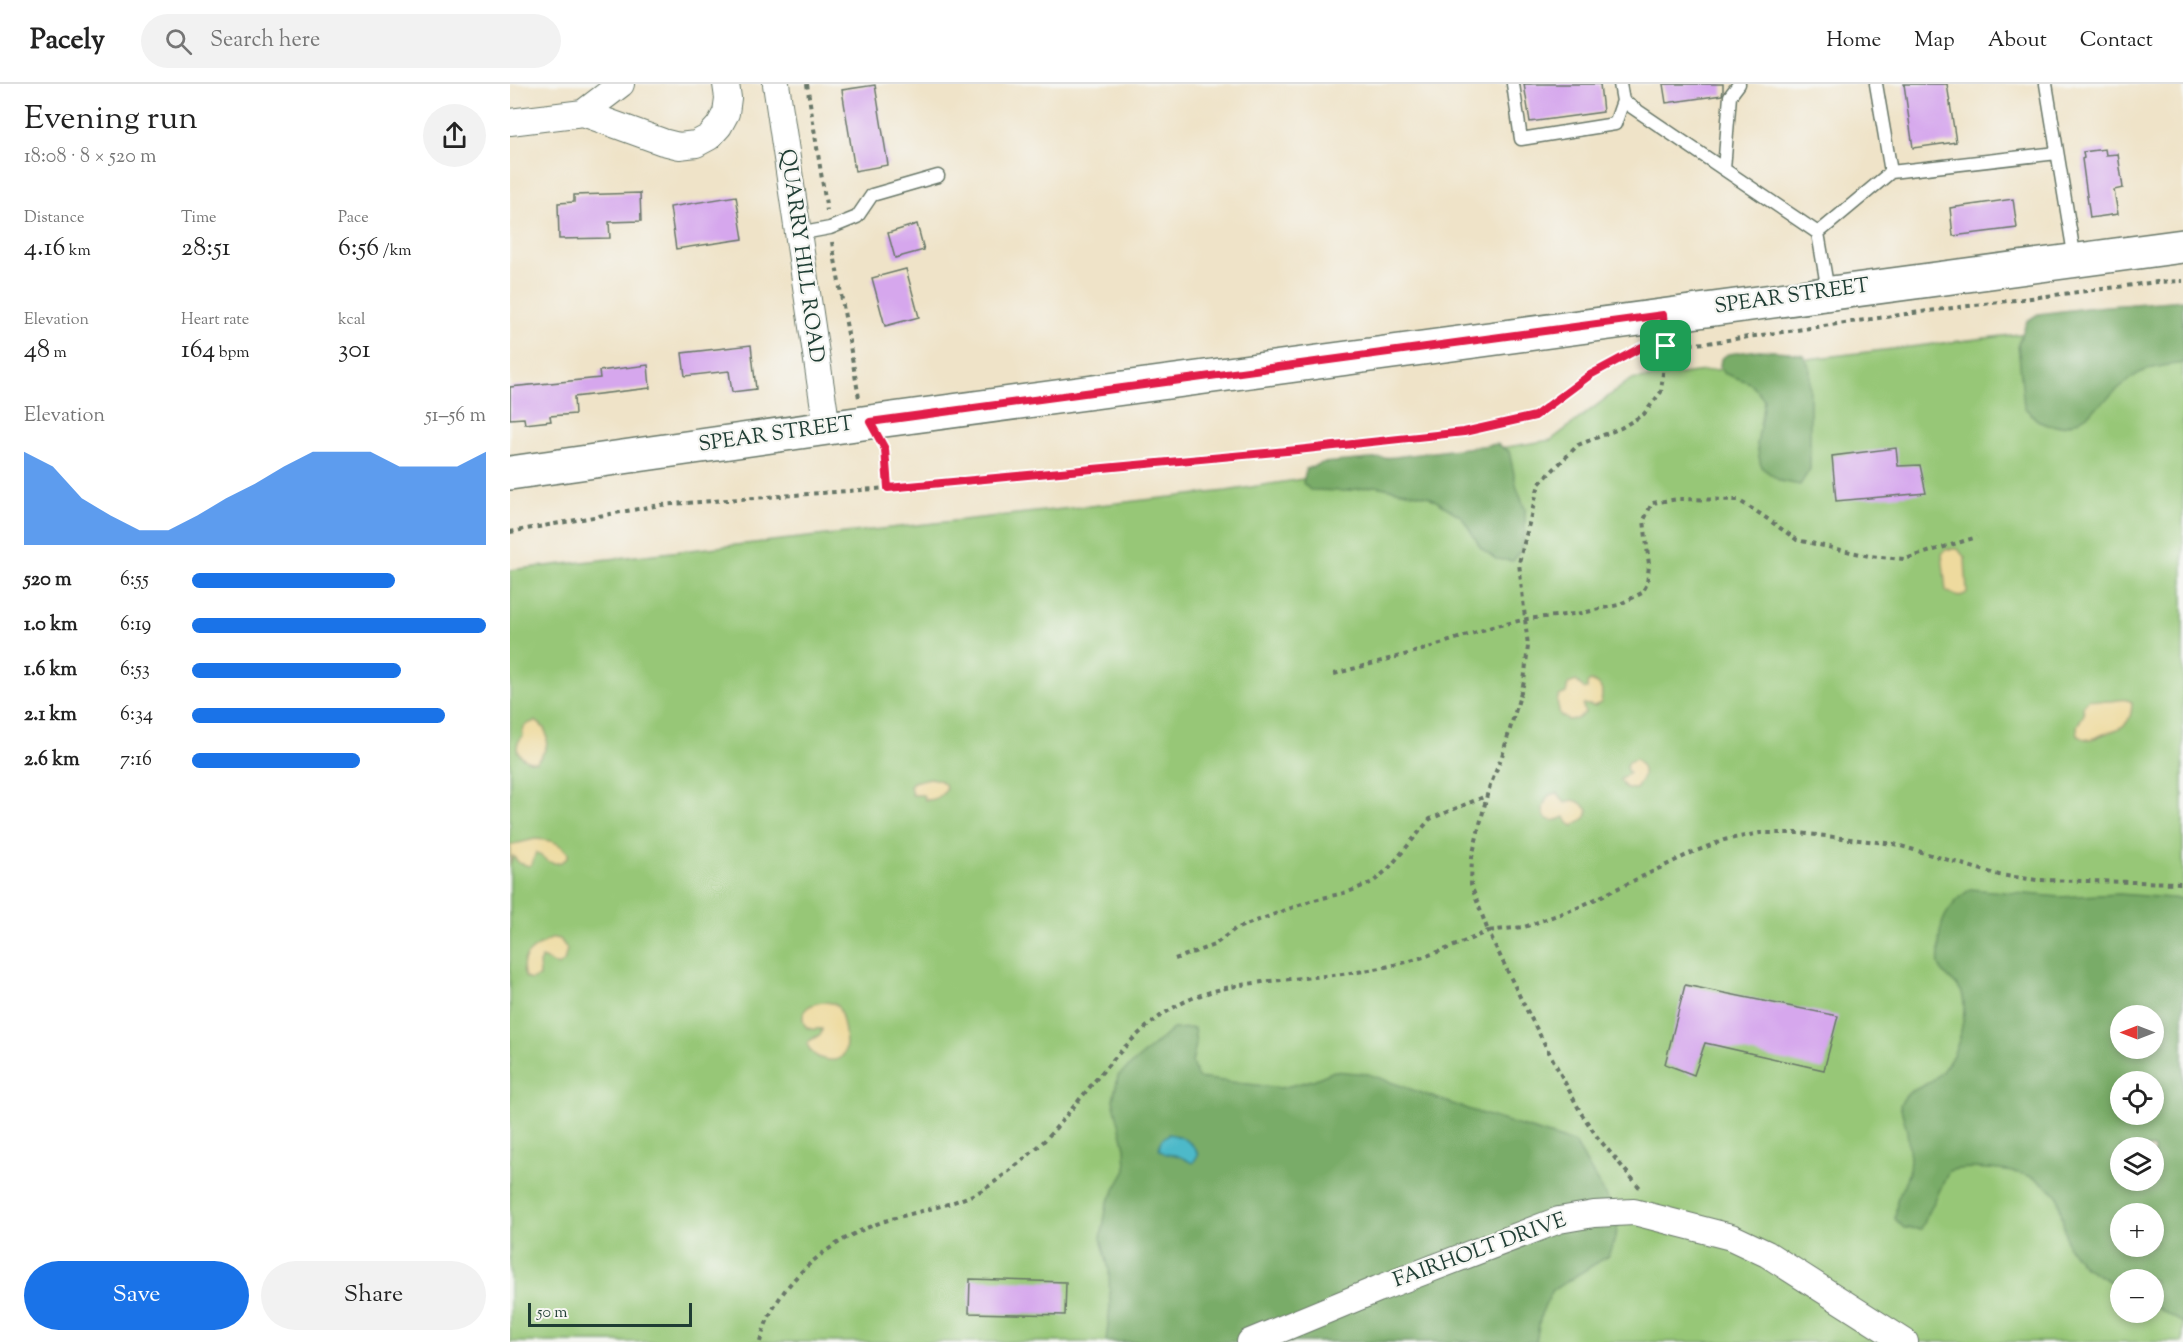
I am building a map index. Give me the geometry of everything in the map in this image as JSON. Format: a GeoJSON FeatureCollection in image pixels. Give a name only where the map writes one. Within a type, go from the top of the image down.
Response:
{"type":"FeatureCollection","features":[{"type":"Feature","properties":{"kind":"main road","name":"SPEAR STREET"},"geometry":{"type":"LineString","coordinates":[[510,473],[870,422],[1664,330],[1828,292],[2183,246]]}},
{"type":"Feature","properties":{"kind":"street"},"geometry":{"type":"LineString","coordinates":[[583,113],[621,84]]}},
{"type":"Feature","properties":{"kind":"street"},"geometry":{"type":"LineString","coordinates":[[510,122],[583,113],[663,142],[679,146],[696,144],[709,137],[719,126],[726,113],[728,98],[726,84]]}},
{"type":"Feature","properties":{"kind":"street","name":"QUARRY HILL ROAD"},"geometry":{"type":"LineString","coordinates":[[776,84],[827,428]]}},
{"type":"Feature","properties":{"kind":"street","name":"FAIRHOLT DRIVE"},"geometry":{"type":"LineString","coordinates":[[1250,1342],[1548,1223],[1594,1214],[1634,1212],[1731,1237],[1767,1254],[1905,1342]]}},
{"type":"Feature","properties":{"kind":"lane"},"geometry":{"type":"LineString","coordinates":[[1513,84],[1521,139],[1615,124],[1623,101],[1620,84]]}},
{"type":"Feature","properties":{"kind":"lane"},"geometry":{"type":"LineString","coordinates":[[1724,169],[1730,96],[1739,84]]}},
{"type":"Feature","properties":{"kind":"lane"},"geometry":{"type":"LineString","coordinates":[[1876,84],[1891,172]]}},
{"type":"Feature","properties":{"kind":"lane"},"geometry":{"type":"LineString","coordinates":[[2046,84],[2075,260]]}},
{"type":"Feature","properties":{"kind":"lane"},"geometry":{"type":"LineString","coordinates":[[1623,101],[1818,233],[1828,292]]}},
{"type":"Feature","properties":{"kind":"lane"},"geometry":{"type":"LineString","coordinates":[[1818,233],[1891,172],[2057,153]]}},
{"type":"Feature","properties":{"kind":"lane"},"geometry":{"type":"LineString","coordinates":[[798,234],[830,228],[857,218],[872,195],[938,177]]}},
{"type":"Feature","properties":{"kind":"path"},"geometry":{"type":"LineString","coordinates":[[807,84],[858,396],[885,449],[888,488]]}},
{"type":"Feature","properties":{"kind":"path"},"geometry":{"type":"LineString","coordinates":[[1664,330],[1707,343],[1913,313],[2157,282],[2183,281]]}},
{"type":"Feature","properties":{"kind":"path"},"geometry":{"type":"LineString","coordinates":[[510,532],[660,505],[888,488],[1464,432],[1535,416],[1590,375],[1642,347],[1664,330]]}},
{"type":"Feature","properties":{"kind":"path"},"geometry":{"type":"LineString","coordinates":[[1641,1189],[1598,1138],[1581,1113],[1522,1001],[1488,931],[1470,885],[1472,857],[1486,795],[1502,756],[1524,682],[1528,646],[1527,619],[1519,563],[1539,484],[1578,445],[1621,428],[1644,414],[1661,392],[1664,330]]}},
{"type":"Feature","properties":{"kind":"path"},"geometry":{"type":"LineString","coordinates":[[1334,674],[1422,650],[1492,627],[1527,619],[1582,613],[1618,605],[1642,593],[1647,584],[1649,565],[1644,520],[1652,503],[1678,499],[1738,500],[1797,540],[1869,556],[1905,559],[1977,537]]}},
{"type":"Feature","properties":{"kind":"path"},"geometry":{"type":"LineString","coordinates":[[1175,959],[1214,945],[1235,929],[1373,882],[1389,868],[1430,819],[1486,795]]}},
{"type":"Feature","properties":{"kind":"path"},"geometry":{"type":"LineString","coordinates":[[760,1342],[773,1305],[810,1263],[834,1245],[884,1222],[969,1196],[990,1185],[1042,1143],[1118,1054],[1172,1008],[1199,996],[1266,982],[1358,972],[1410,962],[1440,953],[1488,931],[1524,927],[1577,908],[1691,853],[1724,840],[1760,833],[1809,834],[1894,844],[1999,875],[2028,879],[2183,883]]}},
{"type":"Feature","properties":{"kind":"green space"},"geometry":{"type":"Polygon","coordinates":[[[2183,300],[2183,363],[2146,370],[2133,377],[2097,408],[2071,424],[2057,426],[2042,423],[2024,407],[2018,344],[2027,321],[2038,314],[2183,300]]]}},
{"type":"Feature","properties":{"kind":"green space"},"geometry":{"type":"Polygon","coordinates":[[[2183,316],[2183,1342],[510,1342],[510,570],[1226,491],[1551,440],[1630,380],[2183,316]]]}},
{"type":"Feature","properties":{"kind":"green space"},"geometry":{"type":"Polygon","coordinates":[[[1759,350],[1803,355],[1810,368],[1810,469],[1800,485],[1780,481],[1761,467],[1757,445],[1764,399],[1750,383],[1723,373],[1720,366],[1721,359],[1728,354],[1759,350]]]}},
{"type":"Feature","properties":{"kind":"green space"},"geometry":{"type":"Polygon","coordinates":[[[1497,444],[1509,451],[1517,488],[1525,509],[1525,533],[1521,550],[1513,561],[1496,559],[1481,548],[1462,517],[1428,496],[1375,486],[1345,491],[1310,490],[1303,483],[1306,469],[1322,463],[1395,457],[1497,444]]]}},
{"type":"Feature","properties":{"kind":"green space"},"geometry":{"type":"Polygon","coordinates":[[[1970,889],[2060,897],[2119,894],[2183,899],[2183,1323],[2164,1312],[2164,1269],[2110,1269],[2110,1282],[2084,1267],[2067,1245],[2058,1195],[2041,1182],[2026,1175],[1979,1168],[1949,1171],[1921,1229],[1904,1228],[1895,1219],[1897,1200],[1909,1172],[1910,1158],[1907,1131],[1900,1105],[1909,1093],[1933,1080],[1942,1071],[1953,1054],[1961,1031],[1964,1012],[1962,993],[1939,965],[1942,923],[1955,902],[1970,889]]]}},
{"type":"Feature","properties":{"kind":"green space"},"geometry":{"type":"Polygon","coordinates":[[[1194,1028],[1196,1044],[1192,1063],[1198,1078],[1281,1088],[1313,1080],[1334,1071],[1368,1074],[1467,1109],[1575,1143],[1619,1219],[1616,1236],[1608,1256],[1553,1290],[1541,1314],[1536,1342],[1106,1342],[1110,1307],[1109,1270],[1101,1238],[1107,1204],[1126,1170],[1125,1148],[1113,1100],[1118,1076],[1173,1029],[1194,1028]]]}},
{"type":"Feature","properties":{"kind":"sand"},"geometry":{"type":"Polygon","coordinates":[[[1958,549],[1965,558],[1967,593],[1958,597],[1946,591],[1942,554],[1945,550],[1958,549]]]}},
{"type":"Feature","properties":{"kind":"sand"},"geometry":{"type":"Polygon","coordinates":[[[1576,681],[1585,689],[1590,681],[1600,686],[1601,703],[1594,706],[1584,704],[1585,713],[1577,719],[1568,720],[1560,715],[1557,701],[1559,696],[1566,693],[1568,684],[1576,681]]]}},
{"type":"Feature","properties":{"kind":"sand"},"geometry":{"type":"Polygon","coordinates":[[[2089,699],[2104,701],[2123,699],[2132,702],[2128,721],[2116,730],[2094,738],[2081,737],[2078,735],[2077,726],[2084,714],[2085,702],[2089,699]]]}},
{"type":"Feature","properties":{"kind":"sand"},"geometry":{"type":"Polygon","coordinates":[[[535,721],[541,725],[547,735],[544,752],[536,762],[522,757],[517,750],[525,725],[535,721]]]}},
{"type":"Feature","properties":{"kind":"sand"},"geometry":{"type":"Polygon","coordinates":[[[1636,759],[1643,770],[1641,781],[1636,789],[1626,789],[1620,780],[1629,773],[1626,768],[1628,762],[1636,759]]]}},
{"type":"Feature","properties":{"kind":"sand"},"geometry":{"type":"Polygon","coordinates":[[[930,778],[945,784],[946,790],[932,800],[925,800],[923,795],[912,795],[910,786],[913,782],[930,778]]]}},
{"type":"Feature","properties":{"kind":"sand"},"geometry":{"type":"Polygon","coordinates":[[[1558,793],[1565,803],[1574,800],[1583,805],[1588,810],[1586,817],[1573,826],[1565,817],[1558,820],[1548,819],[1543,812],[1545,801],[1549,795],[1558,793]]]}},
{"type":"Feature","properties":{"kind":"sand"},"geometry":{"type":"Polygon","coordinates":[[[535,839],[557,844],[568,853],[568,857],[560,863],[555,863],[547,861],[536,852],[529,866],[519,863],[513,856],[510,865],[510,845],[535,839]]]}},
{"type":"Feature","properties":{"kind":"sand"},"geometry":{"type":"Polygon","coordinates":[[[553,938],[560,939],[567,949],[564,962],[558,966],[542,958],[539,963],[540,977],[530,980],[525,977],[523,969],[526,957],[535,948],[553,938]]]}},
{"type":"Feature","properties":{"kind":"sand"},"geometry":{"type":"Polygon","coordinates":[[[822,1002],[836,1005],[842,1015],[846,1046],[845,1052],[838,1059],[818,1057],[811,1052],[807,1044],[821,1034],[822,1029],[805,1026],[804,1013],[810,1006],[822,1002]]]}},
{"type":"Feature","properties":{"kind":"water"},"geometry":{"type":"Polygon","coordinates":[[[1169,1134],[1183,1138],[1194,1147],[1198,1155],[1193,1163],[1159,1149],[1161,1140],[1169,1134]]]}},
{"type":"Feature","properties":{"kind":"building"},"geometry":{"type":"Polygon","coordinates":[[[1524,84],[1600,84],[1603,112],[1530,122],[1524,84]]]}},
{"type":"Feature","properties":{"kind":"building"},"geometry":{"type":"Polygon","coordinates":[[[1663,84],[1723,84],[1723,91],[1722,95],[1666,103],[1663,84]]]}},
{"type":"Feature","properties":{"kind":"building"},"geometry":{"type":"Polygon","coordinates":[[[1904,84],[1947,84],[1956,142],[1913,148],[1904,84]]]}},
{"type":"Feature","properties":{"kind":"building"},"geometry":{"type":"Polygon","coordinates":[[[875,85],[888,165],[855,171],[842,90],[875,85]]]}},
{"type":"Feature","properties":{"kind":"building"},"geometry":{"type":"Polygon","coordinates":[[[2105,149],[2106,155],[2118,154],[2123,188],[2114,190],[2118,214],[2090,218],[2083,152],[2105,149]]]}},
{"type":"Feature","properties":{"kind":"building"},"geometry":{"type":"Polygon","coordinates":[[[640,193],[641,221],[609,222],[610,238],[559,239],[558,203],[574,202],[574,195],[640,193]]]}},
{"type":"Feature","properties":{"kind":"building"},"geometry":{"type":"Polygon","coordinates":[[[736,196],[743,239],[676,249],[670,207],[736,196]]]}},
{"type":"Feature","properties":{"kind":"building"},"geometry":{"type":"Polygon","coordinates":[[[2013,199],[2017,228],[1953,236],[1950,208],[2013,199]]]}},
{"type":"Feature","properties":{"kind":"building"},"geometry":{"type":"Polygon","coordinates":[[[917,224],[924,250],[895,258],[888,233],[917,224]]]}},
{"type":"Feature","properties":{"kind":"building"},"geometry":{"type":"Polygon","coordinates":[[[906,269],[919,317],[885,326],[872,278],[906,269]]]}},
{"type":"Feature","properties":{"kind":"building"},"geometry":{"type":"Polygon","coordinates":[[[751,345],[756,389],[732,392],[729,371],[685,376],[682,353],[751,345]]]}},
{"type":"Feature","properties":{"kind":"building"},"geometry":{"type":"Polygon","coordinates":[[[648,365],[650,388],[574,397],[575,414],[550,416],[551,421],[525,424],[524,418],[510,419],[510,387],[600,378],[599,371],[648,365]]]}},
{"type":"Feature","properties":{"kind":"building"},"geometry":{"type":"Polygon","coordinates":[[[1896,448],[1898,466],[1920,465],[1926,493],[1836,501],[1832,456],[1896,448]]]}},
{"type":"Feature","properties":{"kind":"building"},"geometry":{"type":"Polygon","coordinates":[[[1685,985],[1838,1016],[1824,1070],[1705,1043],[1694,1075],[1665,1064],[1685,985]]]}},
{"type":"Feature","properties":{"kind":"building"},"geometry":{"type":"Polygon","coordinates":[[[970,1279],[1066,1282],[1065,1315],[969,1313],[970,1279]]]}},
{"type":"Feature","properties":{"kind":"route"},"geometry":{"type":"LineString","coordinates":[[1663,315],[1666,346],[1642,347],[1590,375],[1535,416],[1464,432],[1297,450],[888,488],[885,449],[870,422],[1663,315]]}}]}
